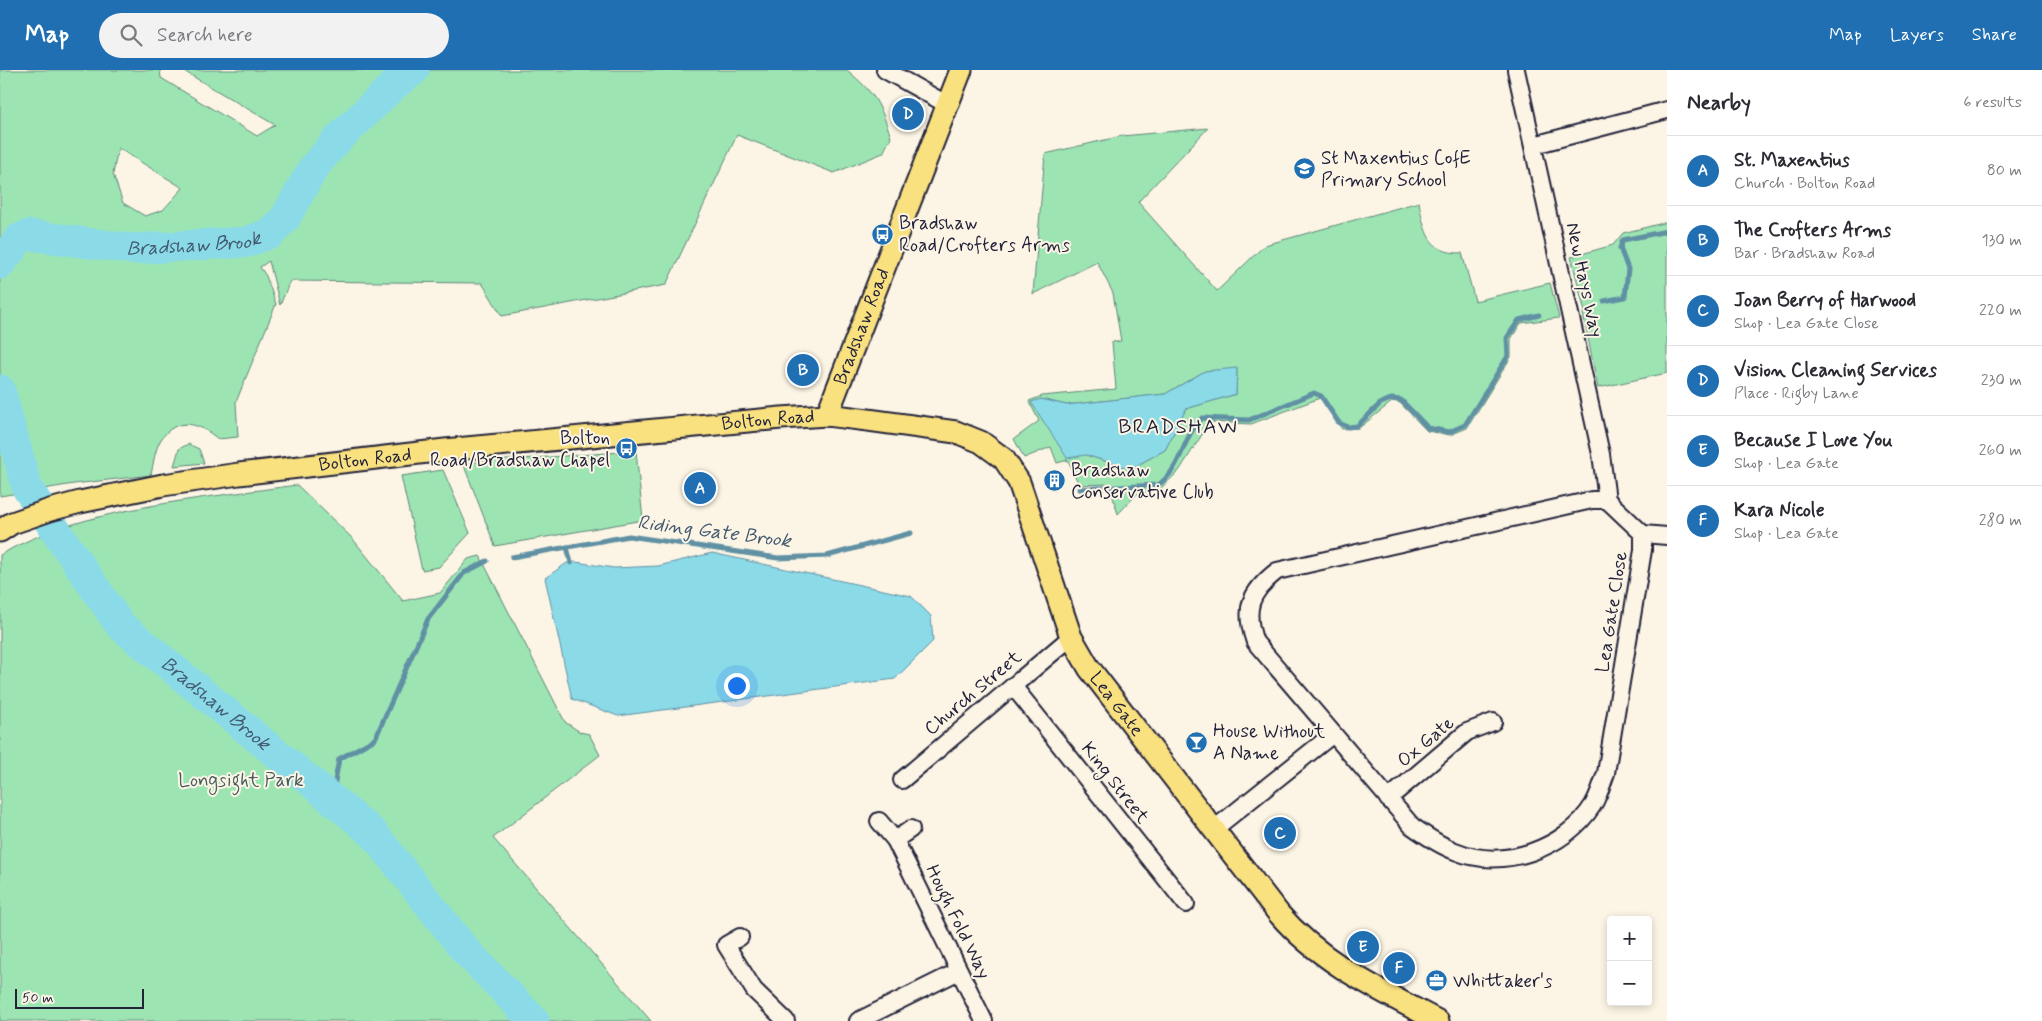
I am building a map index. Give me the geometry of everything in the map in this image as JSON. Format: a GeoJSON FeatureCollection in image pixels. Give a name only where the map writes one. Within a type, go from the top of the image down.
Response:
{"type":"FeatureCollection","features":[{"type":"Feature","properties":{"kind":"main road","name":"Bradshaw Road"},"geometry":{"type":"LineString","coordinates":[[827,415],[961,70]]}},
{"type":"Feature","properties":{"kind":"main road","name":"Bolton Road"},"geometry":{"type":"LineString","coordinates":[[6,527],[50,510],[80,502],[163,486],[249,473],[454,449],[827,415]]}},
{"type":"Feature","properties":{"kind":"main road","name":"Lea Gate"},"geometry":{"type":"LineString","coordinates":[[827,415],[956,432],[981,442],[1004,459],[1019,482],[1071,637],[1107,692],[1213,830],[1296,935],[1341,967],[1438,1021]]}},
{"type":"Feature","properties":{"kind":"street"},"geometry":{"type":"LineString","coordinates":[[885,70],[948,105]]}},
{"type":"Feature","properties":{"kind":"street","name":"New Hays Way"},"geometry":{"type":"LineString","coordinates":[[1516,70],[1602,454],[1607,500]]}},
{"type":"Feature","properties":{"kind":"street"},"geometry":{"type":"LineString","coordinates":[[1534,144],[1667,110]]}},
{"type":"Feature","properties":{"kind":"street","name":"Lea Gate Close"},"geometry":{"type":"LineString","coordinates":[[1592,500],[1607,500],[1643,534],[1643,550],[1606,773],[1593,805],[1580,820],[1550,844],[1529,853],[1506,858],[1481,858],[1456,852],[1433,841],[1412,826],[1255,642],[1249,626],[1248,611],[1253,595],[1263,582],[1277,571],[1298,565],[1592,500]]}},
{"type":"Feature","properties":{"kind":"street"},"geometry":{"type":"LineString","coordinates":[[1643,534],[1667,536]]}},
{"type":"Feature","properties":{"kind":"street","name":"Church Street"},"geometry":{"type":"LineString","coordinates":[[902,780],[1071,637]]}},
{"type":"Feature","properties":{"kind":"street","name":"King Street"},"geometry":{"type":"LineString","coordinates":[[1013,686],[1186,904]]}},
{"type":"Feature","properties":{"kind":"street","name":"Ox Gate"},"geometry":{"type":"LineString","coordinates":[[1388,799],[1467,732],[1493,722]]}},
{"type":"Feature","properties":{"kind":"street"},"geometry":{"type":"LineString","coordinates":[[1213,830],[1333,734]]}},
{"type":"Feature","properties":{"kind":"street","name":"Hough Fold Way"},"geometry":{"type":"LineString","coordinates":[[880,821],[894,840],[984,1021]]}},
{"type":"Feature","properties":{"kind":"street"},"geometry":{"type":"LineString","coordinates":[[894,840],[911,829]]}},
{"type":"Feature","properties":{"kind":"street"},"geometry":{"type":"LineString","coordinates":[[740,937],[726,946],[754,990],[786,1021]]}},
{"type":"Feature","properties":{"kind":"street"},"geometry":{"type":"LineString","coordinates":[[858,1021],[959,971]]}},
{"type":"Feature","properties":{"kind":"green space"},"geometry":{"type":"Polygon","coordinates":[[[0,70],[160,70],[161,78],[257,136],[275,125],[182,70],[847,70],[870,92],[883,115],[891,137],[883,153],[834,173],[737,135],[666,285],[502,316],[482,283],[290,281],[280,305],[269,261],[260,267],[266,276],[276,304],[236,402],[238,437],[218,439],[211,433],[196,426],[180,425],[173,427],[160,441],[155,453],[151,475],[74,484],[0,496],[0,70]],[[118,148],[113,174],[123,203],[145,216],[163,210],[183,188],[118,148]]]}},
{"type":"Feature","properties":{"kind":"green space"},"geometry":{"type":"Polygon","coordinates":[[[1208,128],[1138,202],[1217,291],[1265,245],[1419,202],[1426,231],[1435,245],[1451,252],[1462,253],[1475,301],[1550,283],[1559,318],[1521,323],[1511,339],[1511,357],[1467,428],[1450,435],[1427,431],[1400,403],[1393,401],[1359,428],[1342,429],[1320,398],[1251,424],[1210,422],[1179,471],[1159,490],[1137,494],[1118,514],[1109,484],[1079,485],[1068,460],[1057,463],[1051,447],[1024,458],[1014,439],[1039,421],[1029,401],[1042,396],[1116,389],[1112,342],[1121,341],[1113,293],[1097,262],[1033,294],[1045,154],[1122,136],[1208,128]],[[1237,369],[1205,371],[1165,394],[1066,405],[1041,399],[1086,455],[1130,469],[1165,450],[1186,409],[1236,394],[1237,369]]]}},
{"type":"Feature","properties":{"kind":"green space"},"geometry":{"type":"Polygon","coordinates":[[[1667,222],[1667,373],[1598,388],[1583,313],[1585,312],[1571,257],[1613,245],[1623,233],[1667,222]]]}},
{"type":"Feature","properties":{"kind":"green space"},"geometry":{"type":"Polygon","coordinates":[[[188,444],[199,449],[204,463],[174,466],[179,449],[188,444]]]}},
{"type":"Feature","properties":{"kind":"green space"},"geometry":{"type":"Polygon","coordinates":[[[636,451],[643,520],[495,546],[463,463],[636,451]]]}},
{"type":"Feature","properties":{"kind":"green space"},"geometry":{"type":"Polygon","coordinates":[[[443,470],[470,533],[439,567],[422,570],[401,476],[443,470]]]}},
{"type":"Feature","properties":{"kind":"green space","name":"Longsight Park"},"geometry":{"type":"Polygon","coordinates":[[[297,485],[352,538],[403,601],[440,593],[468,559],[480,556],[565,722],[580,732],[589,734],[600,755],[493,838],[651,1021],[0,1021],[0,555],[31,539],[67,526],[104,516],[184,500],[297,485]]]}},
{"type":"Feature","properties":{"kind":"water"},"geometry":{"type":"Polygon","coordinates":[[[1237,368],[1236,394],[1186,409],[1165,450],[1130,469],[1086,455],[1067,458],[1031,402],[1041,399],[1066,405],[1165,394],[1205,371],[1237,368]]]}},
{"type":"Feature","properties":{"kind":"water"},"geometry":{"type":"Polygon","coordinates":[[[712,553],[911,596],[931,616],[933,641],[895,679],[618,716],[572,699],[545,578],[567,563],[576,562],[614,568],[658,566],[712,553]]]}},
{"type":"Feature","properties":{"kind":"waterway","name":"Bradshaw Brook"},"geometry":{"type":"LineString","coordinates":[[0,264],[19,239],[29,235],[133,249],[247,242],[271,233],[285,218],[314,167],[338,139],[395,84],[414,70]]}},
{"type":"Feature","properties":{"kind":"waterway","name":"Riding Gate Brook"},"geometry":{"type":"LineString","coordinates":[[1604,301],[1625,297],[1628,269],[1620,248],[1623,240],[1667,231]]}},
{"type":"Feature","properties":{"kind":"waterway","name":"Riding Gate Brook"},"geometry":{"type":"LineString","coordinates":[[1079,489],[1158,485],[1172,470],[1190,434],[1202,418],[1249,420],[1314,393],[1321,396],[1339,423],[1348,427],[1357,426],[1381,403],[1391,399],[1401,400],[1428,428],[1449,432],[1465,425],[1508,356],[1507,338],[1519,320],[1539,315]]}},
{"type":"Feature","properties":{"kind":"waterway","name":"Bradshaw Brook"},"geometry":{"type":"LineString","coordinates":[[0,390],[27,488],[120,625],[373,833],[465,950],[534,1021]]}},
{"type":"Feature","properties":{"kind":"waterway","name":"Riding Gate Brook"},"geometry":{"type":"LineString","coordinates":[[512,557],[629,536],[778,558],[827,556],[911,533]]}},
{"type":"Feature","properties":{"kind":"waterway"},"geometry":{"type":"LineString","coordinates":[[567,547],[571,563]]}},
{"type":"Feature","properties":{"kind":"waterway","name":"Riding Gate Brook"},"geometry":{"type":"LineString","coordinates":[[332,798],[339,759],[375,739],[428,619],[464,573],[487,561]]}},
{"type":"Feature","properties":{"kind":"place","name":"Vision Cleaning Services"},"geometry":{"type":"Point","coordinates":[908,114]}},
{"type":"Feature","properties":{"kind":"place","name":"St Maxentius CofE Primary School"},"geometry":{"type":"Point","coordinates":[1305,169]}},
{"type":"Feature","properties":{"kind":"place","name":"Bradshaw Road/Crofters Arms"},"geometry":{"type":"Point","coordinates":[883,234]}},
{"type":"Feature","properties":{"kind":"place","name":"The Crofters Arms"},"geometry":{"type":"Point","coordinates":[803,370]}},
{"type":"Feature","properties":{"kind":"place","name":"Bolton Road/Bradshaw Chapel"},"geometry":{"type":"Point","coordinates":[626,449]}},
{"type":"Feature","properties":{"kind":"place","name":"Bradshaw Conservative Club"},"geometry":{"type":"Point","coordinates":[1055,481]}},
{"type":"Feature","properties":{"kind":"place","name":"St. Maxentius"},"geometry":{"type":"Point","coordinates":[700,488]}},
{"type":"Feature","properties":{"kind":"place","name":"House Without A Name"},"geometry":{"type":"Point","coordinates":[1197,742]}},
{"type":"Feature","properties":{"kind":"place","name":"Joan Berry of Harwood"},"geometry":{"type":"Point","coordinates":[1280,833]}},
{"type":"Feature","properties":{"kind":"place","name":"Because I Love You"},"geometry":{"type":"Point","coordinates":[1363,947]}},
{"type":"Feature","properties":{"kind":"place","name":"Kara Nicole"},"geometry":{"type":"Point","coordinates":[1399,968]}},
{"type":"Feature","properties":{"kind":"place","name":"Whittaker's"},"geometry":{"type":"Point","coordinates":[1437,981]}},
{"type":"Feature","properties":{"kind":"district","name":"BRADSHAW"},"geometry":{"type":"Point","coordinates":[1178,427]}}]}
